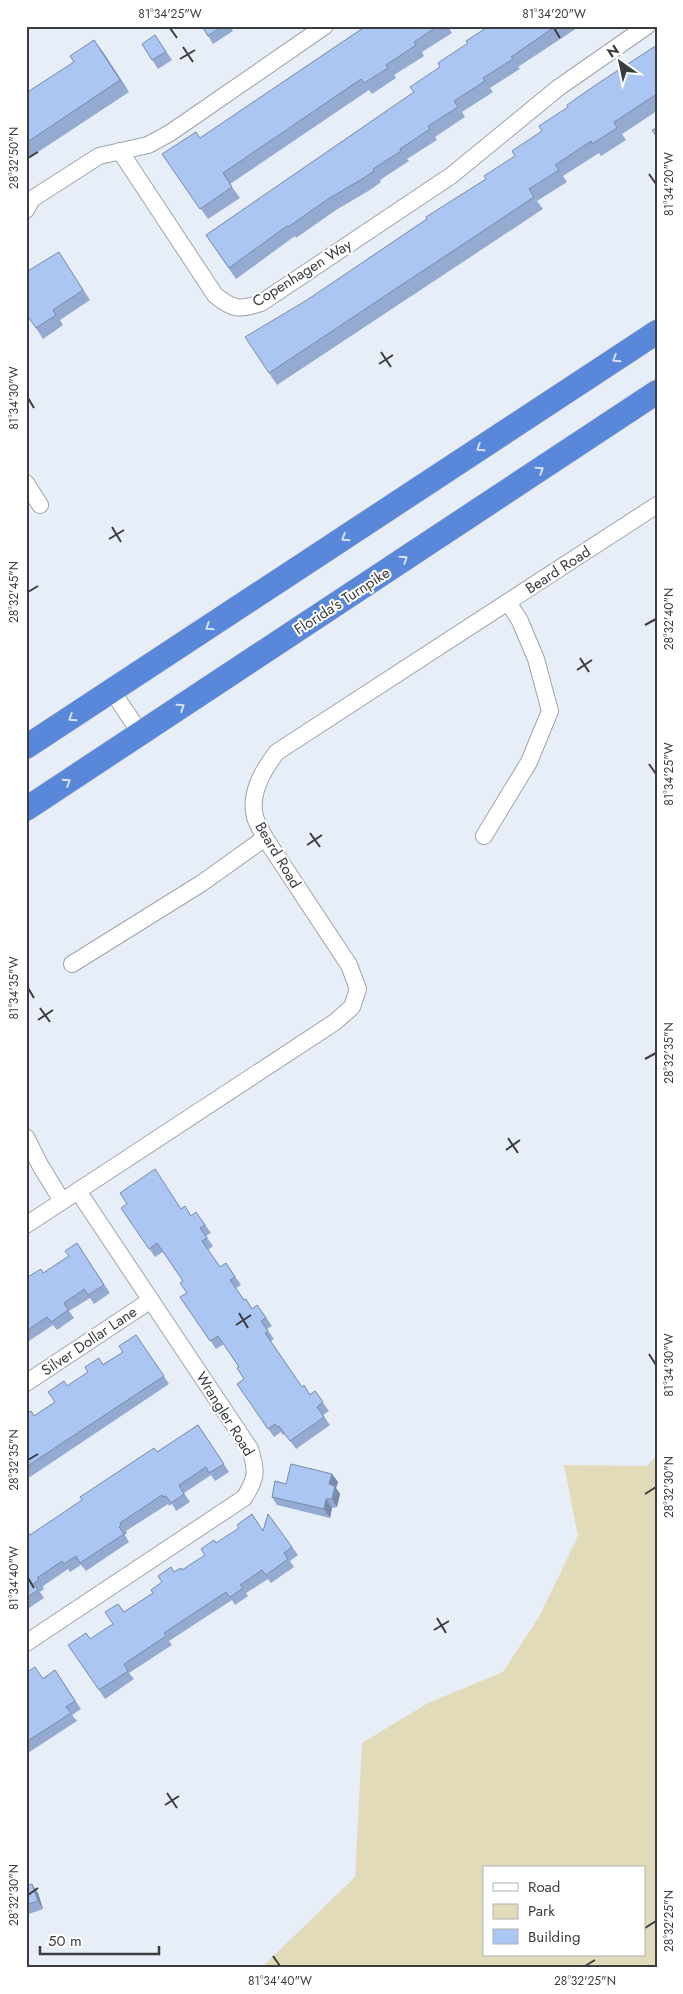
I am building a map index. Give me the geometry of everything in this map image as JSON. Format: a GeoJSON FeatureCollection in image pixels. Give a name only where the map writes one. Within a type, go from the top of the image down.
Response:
{"type":"FeatureCollection","features":[{"type":"Feature","properties":{"kind":"highway"},"geometry":{"type":"LineString","coordinates":[[26,747],[657,332]]}},
{"type":"Feature","properties":{"kind":"highway","name":"Florida's Turnpike"},"geometry":{"type":"LineString","coordinates":[[26,809],[657,392]]}},
{"type":"Feature","properties":{"kind":"street"},"geometry":{"type":"LineString","coordinates":[[26,210],[32,199],[99,156],[148,145],[170,132],[325,26]]}},
{"type":"Feature","properties":{"kind":"street","name":"Copenhagen Way"},"geometry":{"type":"LineString","coordinates":[[120,151],[215,295],[228,305],[244,309],[261,303],[452,176],[558,88],[647,26]]}},
{"type":"Feature","properties":{"kind":"street"},"geometry":{"type":"LineString","coordinates":[[26,483],[40,505]]}},
{"type":"Feature","properties":{"kind":"street","name":"Beard Road"},"geometry":{"type":"LineString","coordinates":[[26,1225],[335,1022],[352,1007],[358,989],[349,965],[266,838],[255,816],[255,793],[266,767],[277,752],[657,505]]}},
{"type":"Feature","properties":{"kind":"street"},"geometry":{"type":"LineString","coordinates":[[484,836],[529,762],[550,711],[536,659],[520,621],[508,602]]}},
{"type":"Feature","properties":{"kind":"street"},"geometry":{"type":"LineString","coordinates":[[112,691],[141,734]]}},
{"type":"Feature","properties":{"kind":"street"},"geometry":{"type":"LineString","coordinates":[[72,964],[202,883],[266,838]]}},
{"type":"Feature","properties":{"kind":"street"},"geometry":{"type":"LineString","coordinates":[[26,1138],[62,1201]]}},
{"type":"Feature","properties":{"kind":"street","name":"Wrangler Road"},"geometry":{"type":"LineString","coordinates":[[26,1643],[244,1498],[254,1482],[256,1467],[250,1449],[78,1191]]}},
{"type":"Feature","properties":{"kind":"street","name":"Silver Dollar Lane"},"geometry":{"type":"LineString","coordinates":[[26,1383],[151,1300]]}},
{"type":"Feature","properties":{"kind":"green space"},"geometry":{"type":"Polygon","coordinates":[[[657,1455],[657,1968],[261,1968],[355,1877],[362,1743],[428,1703],[503,1672],[540,1615],[578,1536],[564,1465],[647,1466],[657,1455]]]}},
{"type":"Feature","properties":{"kind":"building"},"geometry":{"type":"Polygon","coordinates":[[[202,26],[222,26],[208,36],[202,26]]]}},
{"type":"Feature","properties":{"kind":"building"},"geometry":{"type":"Polygon","coordinates":[[[366,26],[438,26],[414,42],[416,45],[386,65],[388,68],[364,83],[361,79],[223,173],[232,187],[200,209],[162,154],[196,132],[200,138],[366,26]]]}},
{"type":"Feature","properties":{"kind":"building"},"geometry":{"type":"Polygon","coordinates":[[[489,26],[556,26],[511,57],[513,59],[483,78],[485,81],[454,101],[458,107],[428,126],[430,129],[373,169],[374,171],[287,226],[229,268],[206,235],[414,92],[410,87],[440,67],[438,63],[489,26]]]}},
{"type":"Feature","properties":{"kind":"building"},"geometry":{"type":"Polygon","coordinates":[[[155,35],[166,52],[152,60],[142,44],[155,35]]]}},
{"type":"Feature","properties":{"kind":"building"},"geometry":{"type":"Polygon","coordinates":[[[94,40],[120,80],[26,143],[26,93],[74,62],[70,56],[94,40]]]}},
{"type":"Feature","properties":{"kind":"building"},"geometry":{"type":"Polygon","coordinates":[[[657,45],[657,94],[614,122],[617,128],[592,144],[591,141],[555,165],[559,170],[529,189],[534,197],[269,373],[245,337],[307,300],[427,219],[426,217],[486,179],[484,176],[515,156],[512,151],[542,131],[539,126],[568,107],[567,105],[597,84],[657,45]]]}},
{"type":"Feature","properties":{"kind":"building"},"geometry":{"type":"Polygon","coordinates":[[[657,128],[657,137],[652,130],[657,128]]]}},
{"type":"Feature","properties":{"kind":"building"},"geometry":{"type":"Polygon","coordinates":[[[59,252],[83,290],[53,310],[56,315],[36,328],[26,314],[26,272],[59,252]]]}},
{"type":"Feature","properties":{"kind":"building"},"geometry":{"type":"Polygon","coordinates":[[[155,1169],[181,1209],[185,1206],[191,1216],[196,1212],[205,1225],[200,1228],[207,1238],[202,1241],[220,1267],[226,1263],[235,1277],[230,1280],[244,1300],[246,1299],[252,1309],[257,1305],[266,1318],[261,1321],[268,1331],[265,1333],[302,1387],[304,1385],[310,1395],[315,1391],[323,1402],[317,1407],[324,1417],[290,1441],[279,1426],[277,1427],[275,1424],[268,1429],[237,1384],[244,1379],[237,1368],[239,1367],[218,1336],[210,1341],[180,1297],[187,1293],[180,1283],[183,1281],[157,1243],[149,1249],[121,1208],[127,1204],[120,1193],[155,1169]]]}},
{"type":"Feature","properties":{"kind":"building"},"geometry":{"type":"Polygon","coordinates":[[[77,1243],[104,1285],[88,1295],[84,1289],[64,1303],[68,1310],[51,1322],[47,1317],[26,1331],[26,1278],[41,1269],[43,1273],[69,1256],[65,1251],[77,1243]]]}},
{"type":"Feature","properties":{"kind":"building"},"geometry":{"type":"Polygon","coordinates":[[[136,1335],[164,1376],[26,1467],[26,1414],[31,1411],[34,1416],[55,1402],[48,1392],[64,1381],[67,1386],[88,1372],[85,1367],[99,1358],[103,1365],[123,1352],[119,1346],[136,1335]]]}},
{"type":"Feature","properties":{"kind":"building"},"geometry":{"type":"Polygon","coordinates":[[[198,1425],[224,1464],[209,1473],[206,1467],[179,1485],[184,1494],[171,1503],[166,1496],[163,1497],[162,1495],[120,1523],[119,1527],[124,1534],[80,1563],[76,1556],[64,1564],[62,1561],[37,1578],[39,1580],[34,1583],[38,1590],[26,1598],[26,1532],[30,1535],[82,1500],[80,1497],[154,1448],[157,1452],[198,1425]]]}},
{"type":"Feature","properties":{"kind":"building"},"geometry":{"type":"Polygon","coordinates":[[[291,1464],[332,1474],[329,1484],[335,1486],[332,1499],[326,1499],[324,1509],[272,1497],[275,1481],[286,1484],[291,1464]]]}},
{"type":"Feature","properties":{"kind":"building"},"geometry":{"type":"Polygon","coordinates":[[[252,1514],[263,1531],[268,1514],[292,1547],[284,1553],[288,1559],[266,1575],[262,1570],[240,1585],[243,1588],[230,1597],[226,1592],[164,1633],[166,1636],[124,1664],[128,1671],[99,1690],[68,1645],[86,1633],[90,1639],[113,1624],[105,1612],[118,1604],[124,1612],[153,1593],[151,1590],[162,1582],[158,1576],[171,1567],[174,1572],[181,1568],[182,1570],[205,1555],[201,1549],[214,1540],[216,1543],[239,1528],[237,1525],[252,1514]]]}},
{"type":"Feature","properties":{"kind":"building"},"geometry":{"type":"Polygon","coordinates":[[[35,1667],[43,1679],[55,1670],[75,1701],[66,1707],[71,1713],[26,1742],[26,1673],[35,1667]]]}},
{"type":"Feature","properties":{"kind":"building"},"geometry":{"type":"Polygon","coordinates":[[[32,1884],[38,1901],[26,1905],[26,1886],[32,1884]]]}}]}
